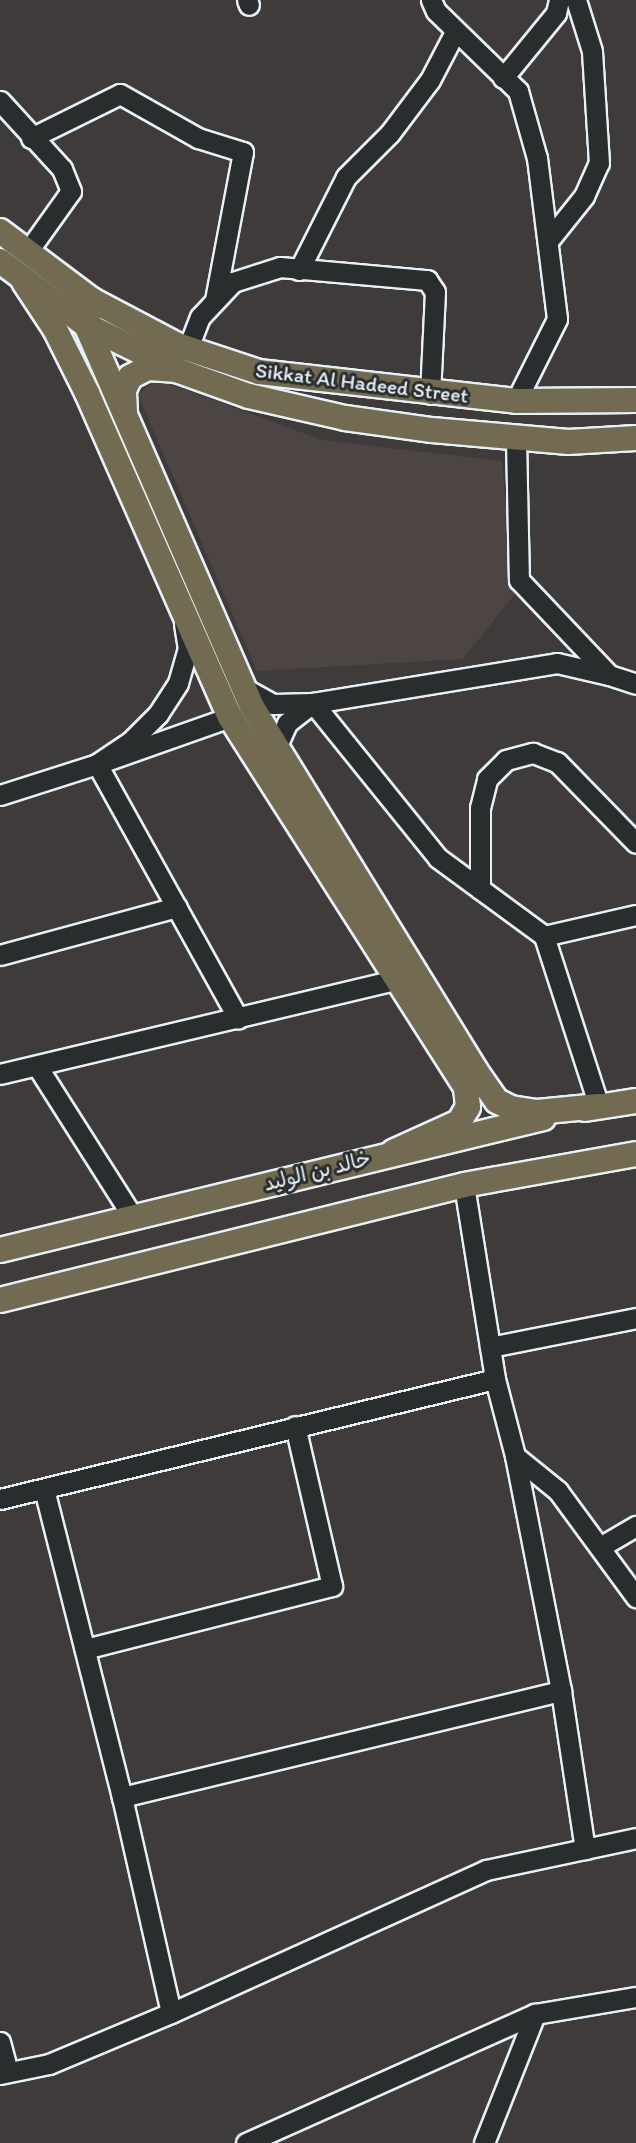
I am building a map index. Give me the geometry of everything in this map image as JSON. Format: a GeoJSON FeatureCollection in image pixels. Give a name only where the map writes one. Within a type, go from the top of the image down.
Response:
{"type":"FeatureCollection","features":[{"type":"Feature","properties":{"kind":"main road","name":"Sikkat Al Hadeed Street"},"geometry":{"type":"LineString","coordinates":[[0,231],[92,300],[183,360],[249,397],[345,418],[516,439],[636,438]]}},
{"type":"Feature","properties":{"kind":"main road","name":"Sikkat Al Hadeed Street"},"geometry":{"type":"LineString","coordinates":[[0,261],[24,282],[86,326],[183,360],[430,394],[516,401],[636,400]]}},
{"type":"Feature","properties":{"kind":"main road"},"geometry":{"type":"LineString","coordinates":[[24,282],[55,329],[87,393],[230,717],[394,980],[466,1088],[468,1107],[459,1122],[393,1152]]}},
{"type":"Feature","properties":{"kind":"main road"},"geometry":{"type":"LineString","coordinates":[[92,300],[86,326],[244,688],[276,748],[497,1101],[537,1112],[598,1106]]}},
{"type":"Feature","properties":{"kind":"main road"},"geometry":{"type":"LineString","coordinates":[[125,420],[124,390],[130,377],[148,368],[183,360]]}},
{"type":"Feature","properties":{"kind":"main road","name":"خالد بن الوليد"},"geometry":{"type":"LineString","coordinates":[[0,1250],[393,1152],[598,1106],[636,1101]]}},
{"type":"Feature","properties":{"kind":"main road"},"geometry":{"type":"LineString","coordinates":[[0,1300],[464,1185],[636,1154]]}},
{"type":"Feature","properties":{"kind":"street"},"geometry":{"type":"LineString","coordinates":[[431,0],[455,32],[518,91],[537,158],[557,319],[516,401]]}},
{"type":"Feature","properties":{"kind":"street"},"geometry":{"type":"LineString","coordinates":[[503,78],[556,13],[559,0]]}},
{"type":"Feature","properties":{"kind":"street"},"geometry":{"type":"LineString","coordinates":[[548,240],[584,197],[598,163],[592,51],[576,0]]}},
{"type":"Feature","properties":{"kind":"street"},"geometry":{"type":"LineString","coordinates":[[299,270],[345,177],[390,133],[422,91],[455,32]]}},
{"type":"Feature","properties":{"kind":"street"},"geometry":{"type":"LineString","coordinates":[[31,138],[120,94],[198,138],[243,152],[215,301]]}},
{"type":"Feature","properties":{"kind":"street"},"geometry":{"type":"LineString","coordinates":[[0,101],[62,169],[71,191],[28,251]]}},
{"type":"Feature","properties":{"kind":"street"},"geometry":{"type":"LineString","coordinates":[[183,360],[200,317],[233,282],[280,267],[427,280],[435,292],[430,394]]}},
{"type":"Feature","properties":{"kind":"street"},"geometry":{"type":"LineString","coordinates":[[516,439],[519,580],[609,675]]}},
{"type":"Feature","properties":{"kind":"street"},"geometry":{"type":"LineString","coordinates":[[97,764],[130,742],[158,715],[178,683],[188,649],[182,609]]}},
{"type":"Feature","properties":{"kind":"street"},"geometry":{"type":"LineString","coordinates":[[244,688],[273,704],[313,703],[557,663],[636,684]]}},
{"type":"Feature","properties":{"kind":"street"},"geometry":{"type":"LineString","coordinates":[[276,748],[287,723],[313,703]]}},
{"type":"Feature","properties":{"kind":"street"},"geometry":{"type":"LineString","coordinates":[[313,703],[438,858],[544,936],[598,1106]]}},
{"type":"Feature","properties":{"kind":"street"},"geometry":{"type":"LineString","coordinates":[[0,795],[230,717]]}},
{"type":"Feature","properties":{"kind":"street"},"geometry":{"type":"LineString","coordinates":[[480,888],[480,808],[487,779],[506,760],[533,753],[557,762],[636,843]]}},
{"type":"Feature","properties":{"kind":"street"},"geometry":{"type":"LineString","coordinates":[[97,764],[239,1018]]}},
{"type":"Feature","properties":{"kind":"street"},"geometry":{"type":"LineString","coordinates":[[0,955],[177,907]]}},
{"type":"Feature","properties":{"kind":"street"},"geometry":{"type":"LineString","coordinates":[[544,936],[636,915]]}},
{"type":"Feature","properties":{"kind":"street"},"geometry":{"type":"LineString","coordinates":[[0,1074],[394,980]]}},
{"type":"Feature","properties":{"kind":"street"},"geometry":{"type":"LineString","coordinates":[[37,1066],[133,1217]]}},
{"type":"Feature","properties":{"kind":"street"},"geometry":{"type":"LineString","coordinates":[[464,1185],[495,1379],[515,1456],[561,1691],[585,1849]]}},
{"type":"Feature","properties":{"kind":"street"},"geometry":{"type":"LineString","coordinates":[[490,1347],[636,1318]]}},
{"type":"Feature","properties":{"kind":"street"},"geometry":{"type":"LineString","coordinates":[[0,1499],[495,1379]]}},
{"type":"Feature","properties":{"kind":"street"},"geometry":{"type":"LineString","coordinates":[[85,1649],[332,1586],[295,1426]]}},
{"type":"Feature","properties":{"kind":"street"},"geometry":{"type":"LineString","coordinates":[[515,1456],[558,1491],[636,1597]]}},
{"type":"Feature","properties":{"kind":"street"},"geometry":{"type":"LineString","coordinates":[[44,1489],[122,1797],[171,2013]]}},
{"type":"Feature","properties":{"kind":"street"},"geometry":{"type":"LineString","coordinates":[[600,1547],[636,1526]]}},
{"type":"Feature","properties":{"kind":"street"},"geometry":{"type":"LineString","coordinates":[[122,1797],[561,1691]]}},
{"type":"Feature","properties":{"kind":"street"},"geometry":{"type":"LineString","coordinates":[[0,2042],[4,2073],[49,2064],[171,2013],[486,1870],[636,1838]]}},
{"type":"Feature","properties":{"kind":"street"},"geometry":{"type":"LineString","coordinates":[[246,2143],[535,2014],[636,1997]]}},
{"type":"Feature","properties":{"kind":"street"},"geometry":{"type":"LineString","coordinates":[[484,2143],[535,2014]]}},
{"type":"Feature","properties":{"kind":"shaded area"},"geometry":{"type":"Polygon","coordinates":[[[156,379],[322,440],[502,461],[514,595],[463,659],[257,671],[138,395],[156,379]]]}}]}
